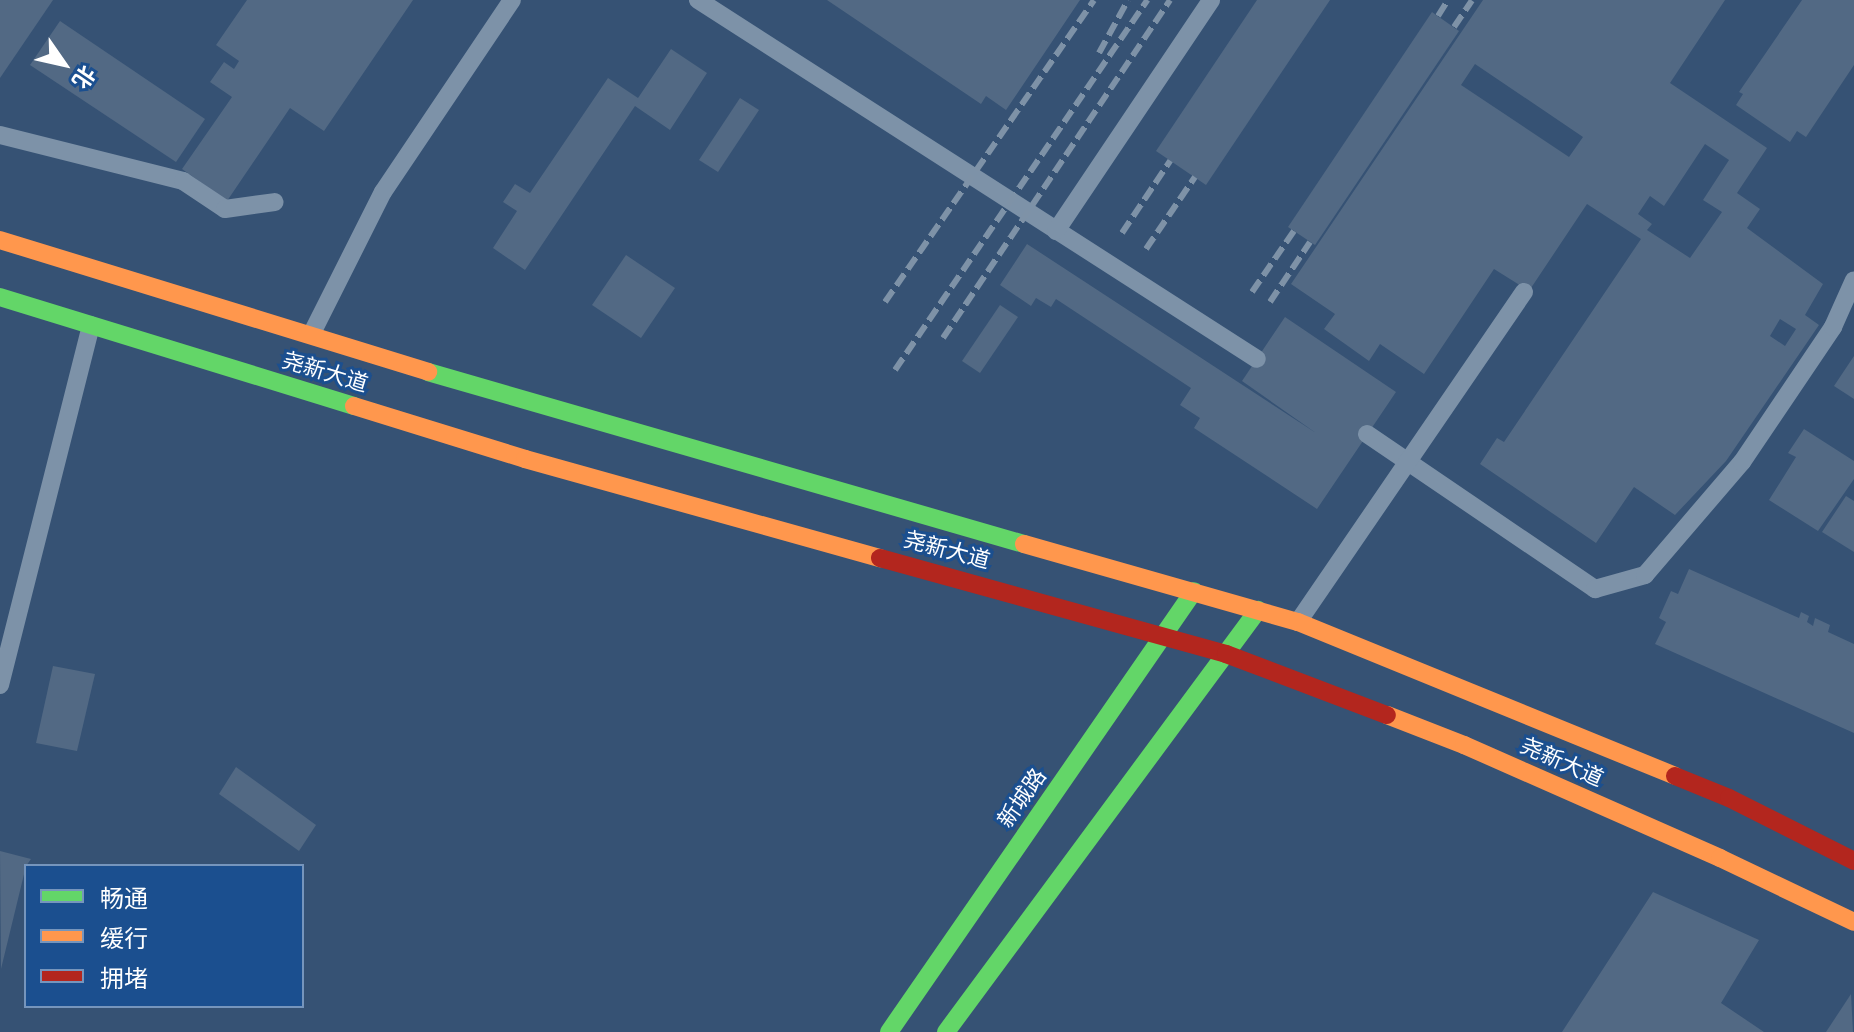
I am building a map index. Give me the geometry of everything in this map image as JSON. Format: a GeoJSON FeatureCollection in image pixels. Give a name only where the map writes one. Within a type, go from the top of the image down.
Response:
{"type":"FeatureCollection","features":[{"type":"Feature","properties":{"kind":"main road","name":"尧新大道"},"geometry":{"type":"LineString","coordinates":[[0,240],[540,406],[1298,622],[1729,798],[1854,861]]}},
{"type":"Feature","properties":{"kind":"main road","name":"尧新大道"},"geometry":{"type":"LineString","coordinates":[[0,297],[525,459],[1226,654],[1464,745],[1720,858],[1854,922]]}},
{"type":"Feature","properties":{"kind":"main road","name":"新城路"},"geometry":{"type":"LineString","coordinates":[[889,1032],[1194,591]]}},
{"type":"Feature","properties":{"kind":"main road"},"geometry":{"type":"LineString","coordinates":[[946,1032],[1258,610]]}},
{"type":"Feature","properties":{"kind":"lane"},"geometry":{"type":"LineString","coordinates":[[311,335],[383,192],[512,0]]}},
{"type":"Feature","properties":{"kind":"lane"},"geometry":{"type":"LineString","coordinates":[[698,0],[1257,359]]}},
{"type":"Feature","properties":{"kind":"lane"},"geometry":{"type":"LineString","coordinates":[[1056,231],[1211,0]]}},
{"type":"Feature","properties":{"kind":"lane"},"geometry":{"type":"LineString","coordinates":[[0,135],[183,181],[225,209],[275,202]]}},
{"type":"Feature","properties":{"kind":"lane"},"geometry":{"type":"LineString","coordinates":[[1367,434],[1595,589],[1645,575],[1742,462],[1833,327],[1854,280]]}},
{"type":"Feature","properties":{"kind":"lane"},"geometry":{"type":"LineString","coordinates":[[1298,622],[1524,292]]}},
{"type":"Feature","properties":{"kind":"lane"},"geometry":{"type":"LineString","coordinates":[[0,685],[91,325]]}},
{"type":"Feature","properties":{"kind":"building"},"geometry":{"type":"Polygon","coordinates":[[[0,0],[53,0],[0,78],[0,0]]]}},
{"type":"Feature","properties":{"kind":"building"},"geometry":{"type":"Polygon","coordinates":[[[247,0],[413,0],[324,131],[290,108],[227,201],[182,169],[232,97],[210,82],[224,62],[234,69],[239,61],[216,45],[247,0]]]}},
{"type":"Feature","properties":{"kind":"building"},"geometry":{"type":"Polygon","coordinates":[[[827,0],[1080,0],[1006,110],[986,96],[981,104],[827,0]]]}},
{"type":"Feature","properties":{"kind":"building"},"geometry":{"type":"Polygon","coordinates":[[[1257,0],[1330,0],[1206,185],[1156,151],[1257,0]]]}},
{"type":"Feature","properties":{"kind":"building"},"geometry":{"type":"Polygon","coordinates":[[[1483,0],[1725,0],[1670,83],[1767,148],[1737,193],[1760,209],[1747,228],[1823,284],[1805,315],[1819,325],[1726,461],[1675,515],[1634,487],[1596,543],[1480,464],[1497,438],[1504,442],[1641,239],[1587,204],[1529,291],[1494,269],[1424,374],[1380,344],[1369,361],[1324,329],[1335,314],[1291,284],[1483,0]],[[1475,64],[1461,85],[1569,157],[1583,137],[1475,64]],[[1705,144],[1664,206],[1650,196],[1638,214],[1652,224],[1647,230],[1690,258],[1722,212],[1703,200],[1729,160],[1705,144]],[[1780,319],[1770,336],[1785,346],[1796,329],[1780,319]]]}},
{"type":"Feature","properties":{"kind":"building"},"geometry":{"type":"Polygon","coordinates":[[[1802,0],[1854,0],[1854,65],[1806,137],[1797,131],[1790,142],[1736,105],[1743,94],[1739,92],[1802,0]]]}},
{"type":"Feature","properties":{"kind":"building"},"geometry":{"type":"Polygon","coordinates":[[[1432,12],[1459,31],[1315,245],[1288,227],[1432,12]]]}},
{"type":"Feature","properties":{"kind":"building"},"geometry":{"type":"Polygon","coordinates":[[[60,21],[205,119],[176,162],[30,65],[60,21]]]}},
{"type":"Feature","properties":{"kind":"building"},"geometry":{"type":"Polygon","coordinates":[[[671,49],[707,73],[670,130],[635,106],[525,270],[493,248],[517,211],[503,202],[515,184],[530,193],[608,78],[638,98],[671,49]]]}},
{"type":"Feature","properties":{"kind":"building"},"geometry":{"type":"Polygon","coordinates":[[[740,98],[759,110],[718,172],[699,160],[740,98]]]}},
{"type":"Feature","properties":{"kind":"building"},"geometry":{"type":"Polygon","coordinates":[[[1027,244],[1316,433],[1242,381],[1285,317],[1396,392],[1317,509],[1194,428],[1200,418],[1180,405],[1191,388],[1056,299],[1051,307],[1036,298],[1031,306],[1000,285],[1027,244]]]}},
{"type":"Feature","properties":{"kind":"building"},"geometry":{"type":"Polygon","coordinates":[[[626,255],[675,288],[641,338],[592,305],[626,255]]]}},
{"type":"Feature","properties":{"kind":"building"},"geometry":{"type":"Polygon","coordinates":[[[1000,305],[1018,317],[980,373],[962,361],[1000,305]]]}},
{"type":"Feature","properties":{"kind":"building"},"geometry":{"type":"Polygon","coordinates":[[[1854,356],[1854,399],[1834,386],[1854,356]]]}},
{"type":"Feature","properties":{"kind":"building"},"geometry":{"type":"Polygon","coordinates":[[[1804,429],[1854,461],[1854,479],[1818,531],[1769,500],[1796,457],[1788,453],[1804,429]]]}},
{"type":"Feature","properties":{"kind":"building"},"geometry":{"type":"Polygon","coordinates":[[[1846,496],[1854,501],[1854,552],[1822,532],[1846,496]]]}},
{"type":"Feature","properties":{"kind":"building"},"geometry":{"type":"Polygon","coordinates":[[[1689,569],[1799,618],[1801,612],[1809,616],[1807,622],[1813,626],[1815,618],[1830,625],[1828,632],[1854,644],[1854,733],[1655,644],[1666,622],[1659,618],[1671,591],[1678,594],[1689,569]]]}},
{"type":"Feature","properties":{"kind":"building"},"geometry":{"type":"Polygon","coordinates":[[[53,666],[95,674],[77,751],[36,743],[53,666]]]}},
{"type":"Feature","properties":{"kind":"building"},"geometry":{"type":"Polygon","coordinates":[[[236,767],[316,825],[299,851],[219,794],[236,767]]]}},
{"type":"Feature","properties":{"kind":"building"},"geometry":{"type":"Polygon","coordinates":[[[0,851],[31,859],[24,864],[1,969],[0,851]]]}},
{"type":"Feature","properties":{"kind":"building"},"geometry":{"type":"Polygon","coordinates":[[[1653,892],[1759,940],[1721,1003],[1764,1032],[1562,1032],[1653,892]]]}},
{"type":"Feature","properties":{"kind":"building"},"geometry":{"type":"Polygon","coordinates":[[[1851,994],[1853,1032],[1826,1032],[1851,994]]]}},
{"type":"Feature","properties":{"kind":"railway"},"geometry":{"type":"LineString","coordinates":[[885,302],[1094,0]]}},
{"type":"Feature","properties":{"kind":"railway"},"geometry":{"type":"LineString","coordinates":[[1099,53],[1128,0]]}},
{"type":"Feature","properties":{"kind":"railway"},"geometry":{"type":"LineString","coordinates":[[895,370],[1147,0]]}},
{"type":"Feature","properties":{"kind":"railway"},"geometry":{"type":"LineString","coordinates":[[943,338],[1170,0]]}},
{"type":"Feature","properties":{"kind":"railway"},"geometry":{"type":"LineString","coordinates":[[1438,16],[1448,0]]}},
{"type":"Feature","properties":{"kind":"railway"},"geometry":{"type":"LineString","coordinates":[[1454,27],[1472,0]]}},
{"type":"Feature","properties":{"kind":"railway"},"geometry":{"type":"LineString","coordinates":[[1122,233],[1170,161]]}},
{"type":"Feature","properties":{"kind":"railway"},"geometry":{"type":"LineString","coordinates":[[1146,249],[1195,177]]}},
{"type":"Feature","properties":{"kind":"railway"},"geometry":{"type":"LineString","coordinates":[[1252,292],[1294,231]]}},
{"type":"Feature","properties":{"kind":"railway"},"geometry":{"type":"LineString","coordinates":[[1270,302],[1310,242]]}},
{"type":"Feature","properties":{"kind":"traffic: fast"},"geometry":{"type":"LineString","coordinates":[[0,297],[354,406]]}},
{"type":"Feature","properties":{"kind":"traffic: fast"},"geometry":{"type":"LineString","coordinates":[[428,372],[1024,544]]}},
{"type":"Feature","properties":{"kind":"traffic: fast"},"geometry":{"type":"LineString","coordinates":[[889,1032],[1194,591]]}},
{"type":"Feature","properties":{"kind":"traffic: fast"},"geometry":{"type":"LineString","coordinates":[[946,1032],[1258,610]]}},
{"type":"Feature","properties":{"kind":"traffic: slow"},"geometry":{"type":"LineString","coordinates":[[0,240],[428,372]]}},
{"type":"Feature","properties":{"kind":"traffic: slow"},"geometry":{"type":"LineString","coordinates":[[354,406],[525,459],[880,558]]}},
{"type":"Feature","properties":{"kind":"traffic: slow"},"geometry":{"type":"LineString","coordinates":[[1024,544],[1298,622],[1675,776]]}},
{"type":"Feature","properties":{"kind":"traffic: slow"},"geometry":{"type":"LineString","coordinates":[[1387,715],[1464,745],[1720,858],[1854,922]]}},
{"type":"Feature","properties":{"kind":"traffic: jam"},"geometry":{"type":"LineString","coordinates":[[880,558],[1226,654],[1387,715]]}},
{"type":"Feature","properties":{"kind":"traffic: jam"},"geometry":{"type":"LineString","coordinates":[[1675,776],[1729,798],[1854,861]]}}]}
